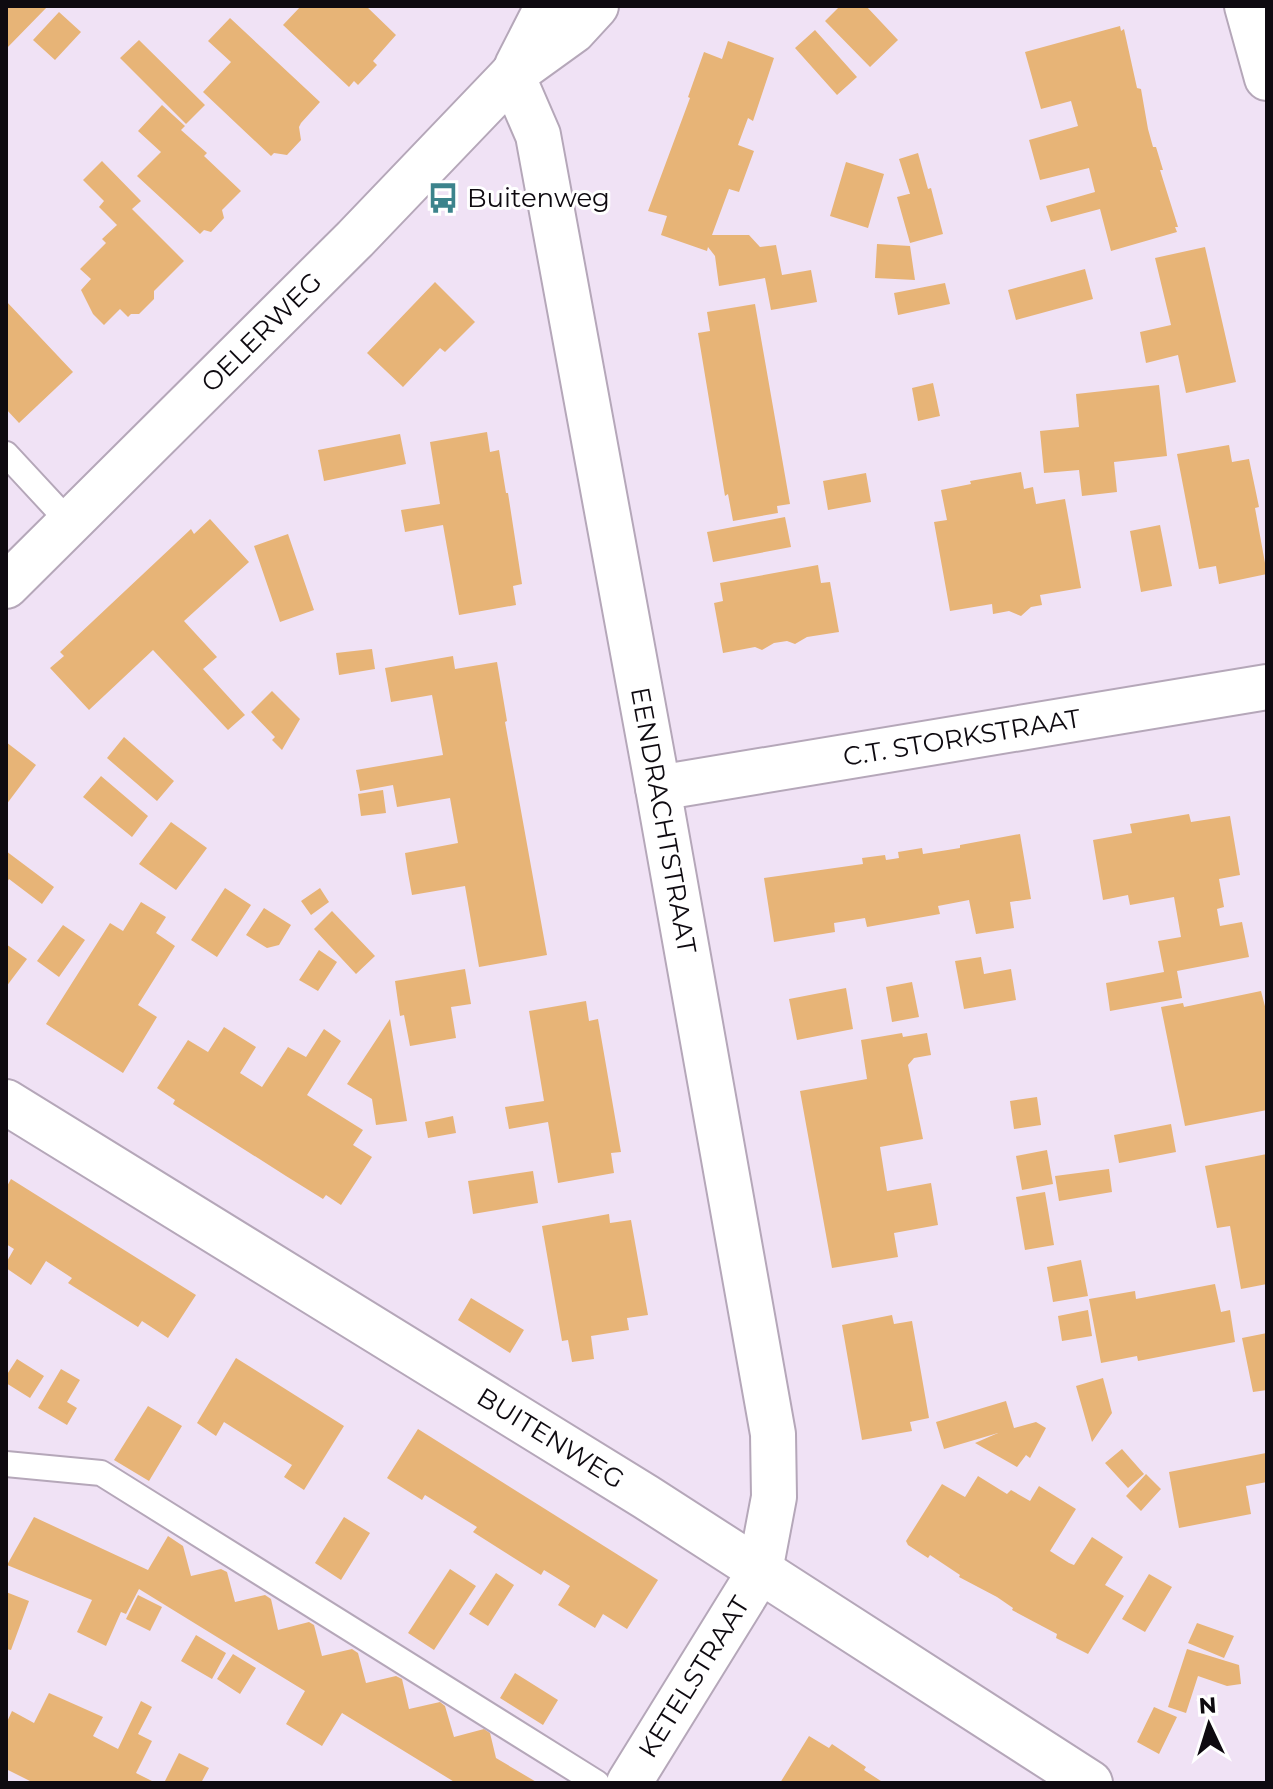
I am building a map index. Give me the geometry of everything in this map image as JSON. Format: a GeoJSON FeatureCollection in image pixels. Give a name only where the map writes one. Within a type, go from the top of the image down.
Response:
{"type":"FeatureCollection","features":[{"type":"Feature","properties":{"kind":"street","name":"OELERWEG"},"geometry":{"type":"LineString","coordinates":[[512,75],[542,17],[551,6]]}},
{"type":"Feature","properties":{"kind":"street","name":"OELERWEG"},"geometry":{"type":"LineString","coordinates":[[6,586],[355,239],[512,75],[573,31],[596,6]]}},
{"type":"Feature","properties":{"kind":"street"},"geometry":{"type":"LineString","coordinates":[[1247,6],[1267,78]]}},
{"type":"Feature","properties":{"kind":"street","name":"EENDRACHTSTRAAT"},"geometry":{"type":"LineString","coordinates":[[512,75],[538,135],[773,1434],[774,1497],[760,1571]]}},
{"type":"Feature","properties":{"kind":"street","name":"C.T. STORKSTRAAT"},"geometry":{"type":"LineString","coordinates":[[658,788],[1267,687]]}},
{"type":"Feature","properties":{"kind":"street","name":"BUITENWEG"},"geometry":{"type":"LineString","coordinates":[[6,1102],[646,1497],[1090,1783]]}},
{"type":"Feature","properties":{"kind":"street","name":"KETELSTRAAT"},"geometry":{"type":"LineString","coordinates":[[629,1783],[760,1571]]}},
{"type":"Feature","properties":{"kind":"lane"},"geometry":{"type":"LineString","coordinates":[[6,454],[70,523]]}},
{"type":"Feature","properties":{"kind":"lane"},"geometry":{"type":"LineString","coordinates":[[6,1464],[101,1473],[597,1783]]}},
{"type":"Feature","properties":{"kind":"building"},"geometry":{"type":"Polygon","coordinates":[[[6,6],[48,6],[6,49],[6,6]]]}},
{"type":"Feature","properties":{"kind":"building"},"geometry":{"type":"Polygon","coordinates":[[[301,6],[366,6],[396,35],[373,61],[377,65],[358,85],[354,81],[349,87],[283,25],[301,6]]]}},
{"type":"Feature","properties":{"kind":"building"},"geometry":{"type":"Polygon","coordinates":[[[840,6],[866,6],[898,40],[870,67],[825,21],[840,6]]]}},
{"type":"Feature","properties":{"kind":"building"},"geometry":{"type":"Polygon","coordinates":[[[59,12],[81,32],[55,60],[33,40],[59,12]]]}},
{"type":"Feature","properties":{"kind":"building"},"geometry":{"type":"Polygon","coordinates":[[[230,18],[320,102],[301,123],[301,140],[287,155],[274,153],[271,156],[203,92],[231,62],[208,41],[230,18]]]}},
{"type":"Feature","properties":{"kind":"building"},"geometry":{"type":"Polygon","coordinates":[[[1120,26],[1121,31],[1124,29],[1137,88],[1141,89],[1148,129],[1178,227],[1175,227],[1177,232],[1111,251],[1100,209],[1051,222],[1046,206],[1095,192],[1089,168],[1040,180],[1029,140],[1078,126],[1071,101],[1041,109],[1025,52],[1120,26]]]}},
{"type":"Feature","properties":{"kind":"building"},"geometry":{"type":"Polygon","coordinates":[[[815,30],[857,77],[837,95],[795,48],[815,30]]]}},
{"type":"Feature","properties":{"kind":"building"},"geometry":{"type":"Polygon","coordinates":[[[139,40],[205,105],[186,124],[120,58],[139,40]]]}},
{"type":"Feature","properties":{"kind":"building"},"geometry":{"type":"Polygon","coordinates":[[[728,41],[774,58],[753,121],[748,118],[738,145],[754,151],[739,192],[729,189],[712,235],[749,235],[760,247],[776,245],[782,275],[811,270],[817,302],[771,310],[765,278],[719,286],[715,256],[708,247],[707,251],[661,235],[667,216],[648,211],[704,52],[722,59],[728,41]]]}},
{"type":"Feature","properties":{"kind":"building"},"geometry":{"type":"Polygon","coordinates":[[[162,105],[185,126],[181,130],[207,153],[204,156],[241,191],[222,210],[224,218],[211,232],[204,230],[200,234],[137,176],[161,152],[138,131],[162,105]]]}},
{"type":"Feature","properties":{"kind":"building"},"geometry":{"type":"Polygon","coordinates":[[[918,153],[943,234],[910,243],[897,197],[910,194],[899,159],[918,153]]]}},
{"type":"Feature","properties":{"kind":"building"},"geometry":{"type":"Polygon","coordinates":[[[102,161],[141,201],[132,209],[184,261],[154,291],[154,299],[139,314],[128,317],[120,309],[104,325],[93,314],[81,290],[91,279],[80,269],[106,243],[102,239],[117,225],[99,207],[104,201],[83,180],[102,161]]]}},
{"type":"Feature","properties":{"kind":"building"},"geometry":{"type":"Polygon","coordinates":[[[846,162],[884,174],[868,228],[830,216],[846,162]]]}},
{"type":"Feature","properties":{"kind":"building"},"geometry":{"type":"Polygon","coordinates":[[[877,244],[910,246],[915,280],[875,278],[877,244]]]}},
{"type":"Feature","properties":{"kind":"building"},"geometry":{"type":"Polygon","coordinates":[[[1205,247],[1236,382],[1186,393],[1178,355],[1146,363],[1140,332],[1171,325],[1155,258],[1205,247]]]}},
{"type":"Feature","properties":{"kind":"building"},"geometry":{"type":"Polygon","coordinates":[[[1085,269],[1093,299],[1016,320],[1008,290],[1085,269]]]}},
{"type":"Feature","properties":{"kind":"building"},"geometry":{"type":"Polygon","coordinates":[[[435,282],[475,322],[445,352],[440,348],[403,387],[367,353],[435,282]]]}},
{"type":"Feature","properties":{"kind":"building"},"geometry":{"type":"Polygon","coordinates":[[[945,283],[950,304],[898,315],[894,293],[945,283]]]}},
{"type":"Feature","properties":{"kind":"building"},"geometry":{"type":"Polygon","coordinates":[[[6,301],[73,372],[19,423],[6,409],[6,301]]]}},
{"type":"Feature","properties":{"kind":"building"},"geometry":{"type":"Polygon","coordinates":[[[755,304],[790,504],[777,506],[778,513],[733,521],[728,494],[725,496],[698,333],[710,331],[707,312],[755,304]]]}},
{"type":"Feature","properties":{"kind":"building"},"geometry":{"type":"Polygon","coordinates":[[[933,383],[940,416],[918,421],[912,388],[933,383]]]}},
{"type":"Feature","properties":{"kind":"building"},"geometry":{"type":"Polygon","coordinates":[[[1159,385],[1167,456],[1114,462],[1117,492],[1082,496],[1079,470],[1044,473],[1040,431],[1079,427],[1076,394],[1159,385]]]}},
{"type":"Feature","properties":{"kind":"building"},"geometry":{"type":"Polygon","coordinates":[[[487,432],[490,452],[499,450],[522,584],[513,586],[516,605],[459,615],[443,525],[405,532],[401,510],[440,504],[430,442],[487,432]]]}},
{"type":"Feature","properties":{"kind":"building"},"geometry":{"type":"Polygon","coordinates":[[[400,434],[406,464],[324,481],[318,450],[400,434]]]}},
{"type":"Feature","properties":{"kind":"building"},"geometry":{"type":"Polygon","coordinates":[[[1229,445],[1232,462],[1249,459],[1259,507],[1255,508],[1267,574],[1219,584],[1216,566],[1199,569],[1177,454],[1229,445]]]}},
{"type":"Feature","properties":{"kind":"building"},"geometry":{"type":"Polygon","coordinates":[[[1021,472],[1024,489],[1033,487],[1036,504],[1065,499],[1081,588],[1040,595],[1042,605],[1031,607],[1021,616],[1009,611],[993,614],[992,604],[950,611],[934,522],[947,520],[941,490],[971,484],[970,481],[1021,472]]]}},
{"type":"Feature","properties":{"kind":"building"},"geometry":{"type":"Polygon","coordinates":[[[866,473],[871,502],[828,510],[823,481],[866,473]]]}},
{"type":"Feature","properties":{"kind":"building"},"geometry":{"type":"Polygon","coordinates":[[[785,517],[791,547],[713,562],[707,532],[785,517]]]}},
{"type":"Feature","properties":{"kind":"building"},"geometry":{"type":"Polygon","coordinates":[[[210,519],[249,562],[184,621],[217,657],[203,669],[245,715],[228,730],[153,650],[89,710],[50,668],[64,656],[60,652],[191,529],[194,534],[210,519]]]}},
{"type":"Feature","properties":{"kind":"building"},"geometry":{"type":"Polygon","coordinates":[[[1160,525],[1172,586],[1141,592],[1130,531],[1160,525]]]}},
{"type":"Feature","properties":{"kind":"building"},"geometry":{"type":"Polygon","coordinates":[[[288,534],[314,610],[280,622],[254,546],[288,534]]]}},
{"type":"Feature","properties":{"kind":"building"},"geometry":{"type":"Polygon","coordinates":[[[818,565],[821,583],[830,582],[839,632],[807,637],[795,644],[787,641],[774,643],[762,650],[755,647],[723,653],[714,603],[723,601],[720,583],[818,565]]]}},
{"type":"Feature","properties":{"kind":"building"},"geometry":{"type":"Polygon","coordinates":[[[372,649],[375,669],[339,675],[336,653],[372,649]]]}},
{"type":"Feature","properties":{"kind":"building"},"geometry":{"type":"Polygon","coordinates":[[[453,656],[455,669],[497,662],[547,955],[479,967],[465,886],[412,895],[405,853],[458,843],[450,798],[397,807],[393,785],[360,791],[356,770],[443,755],[432,695],[391,702],[385,668],[453,656]]]}},
{"type":"Feature","properties":{"kind":"building"},"geometry":{"type":"Polygon","coordinates":[[[272,691],[300,719],[282,750],[272,740],[275,737],[251,712],[272,691]]]}},
{"type":"Feature","properties":{"kind":"building"},"geometry":{"type":"Polygon","coordinates":[[[124,737],[174,781],[157,801],[107,758],[124,737]]]}},
{"type":"Feature","properties":{"kind":"building"},"geometry":{"type":"Polygon","coordinates":[[[6,742],[36,765],[6,805],[6,742]]]}},
{"type":"Feature","properties":{"kind":"building"},"geometry":{"type":"Polygon","coordinates":[[[101,776],[148,816],[132,837],[83,797],[101,776]]]}},
{"type":"Feature","properties":{"kind":"building"},"geometry":{"type":"Polygon","coordinates":[[[383,790],[386,813],[361,816],[358,794],[383,790]]]}},
{"type":"Feature","properties":{"kind":"building"},"geometry":{"type":"Polygon","coordinates":[[[1189,814],[1191,822],[1230,816],[1240,875],[1219,879],[1224,907],[1217,909],[1220,926],[1242,922],[1249,957],[1177,971],[1182,998],[1110,1011],[1106,983],[1164,972],[1158,941],[1181,937],[1174,897],[1130,905],[1128,895],[1103,900],[1093,840],[1132,833],[1130,824],[1189,814]]]}},
{"type":"Feature","properties":{"kind":"building"},"geometry":{"type":"Polygon","coordinates":[[[171,822],[207,848],[176,890],[139,864],[171,822]]]}},
{"type":"Feature","properties":{"kind":"building"},"geometry":{"type":"Polygon","coordinates":[[[1020,834],[1031,899],[1010,902],[1014,928],[976,934],[969,900],[938,906],[940,914],[867,927],[865,918],[834,923],[835,932],[774,942],[764,878],[863,864],[862,858],[885,855],[886,860],[899,858],[898,852],[922,848],[923,854],[960,848],[960,845],[1020,834]]]}},
{"type":"Feature","properties":{"kind":"building"},"geometry":{"type":"Polygon","coordinates":[[[6,851],[54,887],[42,904],[9,879],[6,884],[6,851]]]}},
{"type":"Feature","properties":{"kind":"building"},"geometry":{"type":"Polygon","coordinates":[[[225,888],[251,905],[217,957],[191,940],[225,888]]]}},
{"type":"Feature","properties":{"kind":"building"},"geometry":{"type":"Polygon","coordinates":[[[320,888],[329,902],[311,915],[301,901],[320,888]]]}},
{"type":"Feature","properties":{"kind":"building"},"geometry":{"type":"Polygon","coordinates":[[[141,902],[166,917],[156,933],[175,946],[138,1005],[157,1017],[123,1073],[46,1024],[110,923],[123,931],[141,902]]]}},
{"type":"Feature","properties":{"kind":"building"},"geometry":{"type":"Polygon","coordinates":[[[264,908],[291,925],[279,945],[267,948],[246,935],[264,908]]]}},
{"type":"Feature","properties":{"kind":"building"},"geometry":{"type":"Polygon","coordinates":[[[332,911],[375,956],[356,974],[314,929],[332,911]]]}},
{"type":"Feature","properties":{"kind":"building"},"geometry":{"type":"Polygon","coordinates":[[[63,925],[85,940],[59,977],[37,961],[63,925]]]}},
{"type":"Feature","properties":{"kind":"building"},"geometry":{"type":"Polygon","coordinates":[[[6,944],[27,959],[6,987],[6,944]]]}},
{"type":"Feature","properties":{"kind":"building"},"geometry":{"type":"Polygon","coordinates":[[[319,950],[337,962],[318,991],[299,980],[319,950]]]}},
{"type":"Feature","properties":{"kind":"building"},"geometry":{"type":"Polygon","coordinates":[[[981,957],[984,974],[1011,969],[1016,1000],[964,1009],[955,961],[981,957]]]}},
{"type":"Feature","properties":{"kind":"building"},"geometry":{"type":"Polygon","coordinates":[[[465,969],[471,1004],[451,1007],[456,1038],[410,1046],[404,1015],[400,1016],[395,981],[465,969]]]}},
{"type":"Feature","properties":{"kind":"building"},"geometry":{"type":"Polygon","coordinates":[[[912,982],[919,1017],[892,1022],[886,987],[912,982]]]}},
{"type":"Feature","properties":{"kind":"building"},"geometry":{"type":"Polygon","coordinates":[[[846,988],[853,1029],[797,1040],[789,999],[846,988]]]}},
{"type":"Feature","properties":{"kind":"building"},"geometry":{"type":"Polygon","coordinates":[[[1261,991],[1267,1014],[1267,1110],[1185,1126],[1161,1007],[1183,1003],[1184,1007],[1261,991]]]}},
{"type":"Feature","properties":{"kind":"building"},"geometry":{"type":"Polygon","coordinates":[[[586,1001],[589,1021],[598,1019],[621,1152],[611,1153],[614,1173],[558,1183],[548,1122],[509,1129],[505,1107],[544,1101],[529,1011],[586,1001]]]}},
{"type":"Feature","properties":{"kind":"building"},"geometry":{"type":"Polygon","coordinates":[[[390,1019],[407,1121],[376,1125],[372,1099],[347,1084],[390,1019]]]}},
{"type":"Feature","properties":{"kind":"building"},"geometry":{"type":"Polygon","coordinates":[[[224,1027],[256,1047],[240,1073],[262,1087],[288,1047],[306,1057],[324,1029],[341,1041],[307,1095],[363,1130],[353,1145],[372,1157],[341,1205],[326,1195],[323,1199],[286,1176],[173,1104],[175,1100],[157,1088],[188,1040],[208,1052],[224,1027]]]}},
{"type":"Feature","properties":{"kind":"building"},"geometry":{"type":"Polygon","coordinates":[[[902,1033],[903,1037],[927,1033],[931,1055],[914,1058],[908,1065],[923,1139],[880,1147],[887,1191],[931,1183],[938,1225],[894,1233],[898,1257],[832,1268],[800,1091],[867,1079],[861,1040],[902,1033]]]}},
{"type":"Feature","properties":{"kind":"building"},"geometry":{"type":"Polygon","coordinates":[[[1037,1097],[1041,1125],[1014,1129],[1010,1101],[1037,1097]]]}},
{"type":"Feature","properties":{"kind":"building"},"geometry":{"type":"Polygon","coordinates":[[[453,1116],[456,1133],[428,1138],[425,1122],[453,1116]]]}},
{"type":"Feature","properties":{"kind":"building"},"geometry":{"type":"Polygon","coordinates":[[[1171,1124],[1176,1152],[1119,1163],[1114,1135],[1171,1124]]]}},
{"type":"Feature","properties":{"kind":"building"},"geometry":{"type":"Polygon","coordinates":[[[1047,1150],[1053,1184],[1022,1190],[1016,1156],[1047,1150]]]}},
{"type":"Feature","properties":{"kind":"building"},"geometry":{"type":"Polygon","coordinates":[[[1267,1154],[1267,1284],[1241,1289],[1230,1226],[1217,1228],[1205,1166],[1267,1154]]]}},
{"type":"Feature","properties":{"kind":"building"},"geometry":{"type":"Polygon","coordinates":[[[1109,1169],[1112,1192],[1059,1201],[1055,1176],[1109,1169]]]}},
{"type":"Feature","properties":{"kind":"building"},"geometry":{"type":"Polygon","coordinates":[[[533,1171],[538,1203],[473,1214],[468,1181],[533,1171]]]}},
{"type":"Feature","properties":{"kind":"building"},"geometry":{"type":"Polygon","coordinates":[[[11,1179],[196,1295],[168,1338],[142,1321],[138,1327],[68,1283],[72,1278],[46,1261],[31,1285],[6,1268],[14,1249],[6,1244],[6,1188],[11,1179]]]}},
{"type":"Feature","properties":{"kind":"building"},"geometry":{"type":"Polygon","coordinates":[[[1045,1192],[1054,1245],[1025,1250],[1016,1197],[1045,1192]]]}},
{"type":"Feature","properties":{"kind":"building"},"geometry":{"type":"Polygon","coordinates":[[[609,1214],[610,1223],[631,1220],[648,1315],[627,1318],[629,1330],[591,1336],[594,1359],[572,1362],[568,1340],[562,1341],[542,1226],[609,1214]]]}},
{"type":"Feature","properties":{"kind":"building"},"geometry":{"type":"Polygon","coordinates":[[[1081,1260],[1088,1296],[1053,1302],[1047,1267],[1081,1260]]]}},
{"type":"Feature","properties":{"kind":"building"},"geometry":{"type":"Polygon","coordinates":[[[1215,1284],[1221,1312],[1230,1310],[1235,1342],[1138,1361],[1137,1356],[1101,1363],[1089,1299],[1135,1291],[1136,1299],[1215,1284]]]}},
{"type":"Feature","properties":{"kind":"building"},"geometry":{"type":"Polygon","coordinates":[[[471,1298],[524,1330],[510,1353],[458,1320],[471,1298]]]}},
{"type":"Feature","properties":{"kind":"building"},"geometry":{"type":"Polygon","coordinates":[[[1088,1310],[1092,1336],[1062,1341],[1058,1316],[1088,1310]]]}},
{"type":"Feature","properties":{"kind":"building"},"geometry":{"type":"Polygon","coordinates":[[[892,1315],[894,1324],[912,1321],[929,1418],[910,1422],[912,1431],[862,1440],[842,1325],[892,1315]]]}},
{"type":"Feature","properties":{"kind":"building"},"geometry":{"type":"Polygon","coordinates":[[[1267,1333],[1267,1390],[1253,1392],[1242,1338],[1267,1333]]]}},
{"type":"Feature","properties":{"kind":"building"},"geometry":{"type":"Polygon","coordinates":[[[236,1358],[344,1426],[304,1490],[284,1477],[292,1465],[224,1422],[216,1436],[197,1423],[236,1358]]]}},
{"type":"Feature","properties":{"kind":"building"},"geometry":{"type":"Polygon","coordinates":[[[17,1359],[44,1376],[30,1398],[6,1383],[6,1376],[17,1359]]]}},
{"type":"Feature","properties":{"kind":"building"},"geometry":{"type":"Polygon","coordinates":[[[61,1369],[80,1380],[67,1402],[77,1408],[67,1425],[38,1408],[61,1369]]]}},
{"type":"Feature","properties":{"kind":"building"},"geometry":{"type":"Polygon","coordinates":[[[1103,1378],[1112,1413],[1092,1442],[1076,1386],[1103,1378]]]}},
{"type":"Feature","properties":{"kind":"building"},"geometry":{"type":"Polygon","coordinates":[[[1006,1401],[1014,1428],[1036,1422],[1046,1428],[1030,1458],[1026,1455],[1017,1467],[975,1443],[998,1433],[944,1449],[936,1422],[1006,1401]]]}},
{"type":"Feature","properties":{"kind":"building"},"geometry":{"type":"Polygon","coordinates":[[[148,1406],[182,1426],[149,1481],[114,1460],[148,1406]]]}},
{"type":"Feature","properties":{"kind":"building"},"geometry":{"type":"Polygon","coordinates":[[[418,1429],[658,1580],[627,1629],[603,1614],[595,1628],[558,1605],[570,1586],[544,1570],[541,1575],[473,1532],[477,1527],[425,1495],[422,1500],[387,1478],[418,1429]]]}},
{"type":"Feature","properties":{"kind":"building"},"geometry":{"type":"Polygon","coordinates":[[[1122,1449],[1144,1474],[1128,1488],[1105,1463],[1122,1449]]]}},
{"type":"Feature","properties":{"kind":"building"},"geometry":{"type":"Polygon","coordinates":[[[1266,1453],[1267,1482],[1246,1486],[1251,1514],[1179,1528],[1169,1472],[1266,1453]]]}},
{"type":"Feature","properties":{"kind":"building"},"geometry":{"type":"Polygon","coordinates":[[[1146,1474],[1161,1489],[1141,1511],[1126,1496],[1146,1474]]]}},
{"type":"Feature","properties":{"kind":"building"},"geometry":{"type":"Polygon","coordinates":[[[978,1476],[1007,1494],[1011,1490],[1030,1501],[1039,1486],[1076,1509],[1050,1551],[1069,1563],[1074,1565],[1092,1537],[1123,1557],[1105,1585],[1124,1596],[1088,1654],[1056,1638],[1057,1634],[1012,1610],[997,1597],[959,1577],[930,1555],[928,1558],[908,1545],[906,1541],[942,1484],[965,1497],[978,1476]]]}},
{"type":"Feature","properties":{"kind":"building"},"geometry":{"type":"Polygon","coordinates":[[[34,1517],[148,1570],[168,1536],[183,1546],[191,1576],[221,1569],[227,1572],[235,1602],[265,1595],[271,1599],[278,1630],[309,1622],[314,1625],[322,1656],[352,1649],[358,1653],[366,1683],[396,1676],[402,1679],[409,1709],[440,1702],[445,1706],[454,1737],[484,1729],[490,1733],[496,1758],[538,1783],[456,1783],[342,1713],[322,1746],[286,1724],[305,1691],[139,1589],[126,1614],[121,1612],[106,1646],[77,1632],[92,1600],[7,1565],[34,1517]]]}},
{"type":"Feature","properties":{"kind":"building"},"geometry":{"type":"Polygon","coordinates":[[[344,1517],[370,1533],[341,1580],[315,1563],[344,1517]]]}},
{"type":"Feature","properties":{"kind":"building"},"geometry":{"type":"Polygon","coordinates":[[[450,1569],[476,1586],[434,1650],[408,1633],[450,1569]]]}},
{"type":"Feature","properties":{"kind":"building"},"geometry":{"type":"Polygon","coordinates":[[[496,1573],[514,1585],[488,1626],[469,1614],[496,1573]]]}},
{"type":"Feature","properties":{"kind":"building"},"geometry":{"type":"Polygon","coordinates":[[[1149,1574],[1172,1587],[1145,1632],[1122,1619],[1149,1574]]]}},
{"type":"Feature","properties":{"kind":"building"},"geometry":{"type":"Polygon","coordinates":[[[6,1592],[29,1601],[11,1650],[6,1649],[6,1592]]]}},
{"type":"Feature","properties":{"kind":"building"},"geometry":{"type":"Polygon","coordinates":[[[138,1595],[162,1607],[150,1631],[126,1619],[138,1595]]]}},
{"type":"Feature","properties":{"kind":"building"},"geometry":{"type":"Polygon","coordinates":[[[1197,1623],[1234,1636],[1224,1658],[1188,1643],[1197,1623]]]}},
{"type":"Feature","properties":{"kind":"building"},"geometry":{"type":"Polygon","coordinates":[[[196,1635],[226,1653],[212,1679],[181,1661],[196,1635]]]}},
{"type":"Feature","properties":{"kind":"building"},"geometry":{"type":"Polygon","coordinates":[[[1187,1649],[1239,1665],[1241,1684],[1227,1686],[1198,1676],[1186,1713],[1168,1707],[1187,1649]]]}},
{"type":"Feature","properties":{"kind":"building"},"geometry":{"type":"Polygon","coordinates":[[[233,1654],[256,1668],[240,1694],[217,1679],[233,1654]]]}},
{"type":"Feature","properties":{"kind":"building"},"geometry":{"type":"Polygon","coordinates":[[[515,1673],[558,1700],[543,1725],[500,1698],[515,1673]]]}},
{"type":"Feature","properties":{"kind":"building"},"geometry":{"type":"Polygon","coordinates":[[[49,1693],[103,1717],[93,1736],[118,1749],[141,1701],[152,1707],[138,1734],[152,1741],[136,1773],[156,1783],[34,1783],[6,1769],[6,1724],[12,1711],[34,1723],[49,1693]]]}},
{"type":"Feature","properties":{"kind":"building"},"geometry":{"type":"Polygon","coordinates":[[[1154,1707],[1177,1717],[1159,1754],[1137,1742],[1154,1707]]]}},
{"type":"Feature","properties":{"kind":"building"},"geometry":{"type":"Polygon","coordinates":[[[809,1736],[829,1748],[832,1744],[884,1783],[780,1783],[809,1736]]]}},
{"type":"Feature","properties":{"kind":"building"},"geometry":{"type":"Polygon","coordinates":[[[179,1753],[209,1768],[201,1783],[164,1783],[179,1753]]]}},
{"type":"Feature","properties":{"kind":"place","name":"Buitenweg"},"geometry":{"type":"Point","coordinates":[443,198]}}]}
